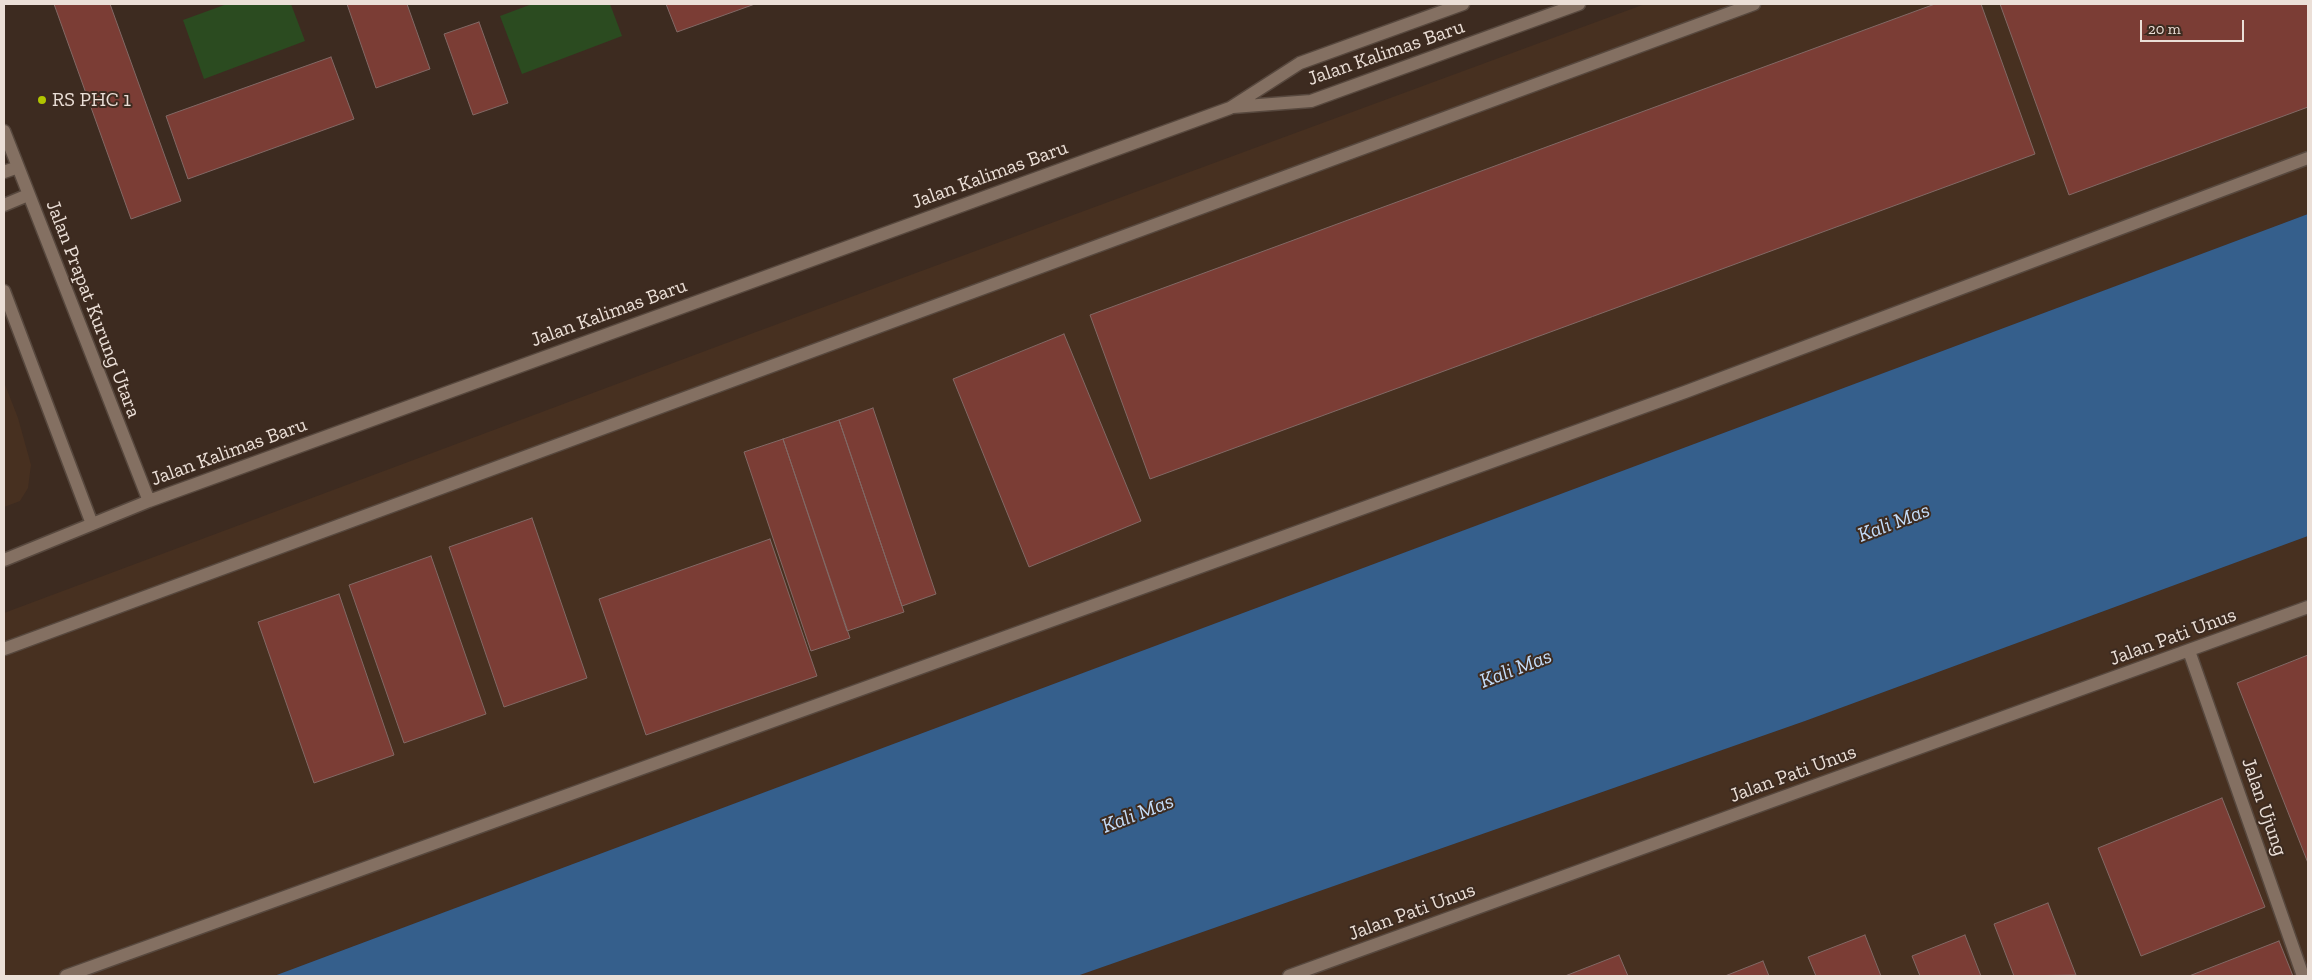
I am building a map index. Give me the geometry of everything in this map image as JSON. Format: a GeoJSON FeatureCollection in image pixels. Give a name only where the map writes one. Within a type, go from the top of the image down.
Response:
{"type":"FeatureCollection","features":[{"type":"Feature","properties":{"kind":"street","name":"Jalan Kalimas Baru"},"geometry":{"type":"LineString","coordinates":[[4,560],[149,501],[1230,108],[1300,63],[1463,4]]}},
{"type":"Feature","properties":{"kind":"street","name":"Jalan Kalimas Baru"},"geometry":{"type":"LineString","coordinates":[[1230,108],[1311,101],[1579,4]]}},
{"type":"Feature","properties":{"kind":"street"},"geometry":{"type":"LineString","coordinates":[[4,649],[1754,4]]}},
{"type":"Feature","properties":{"kind":"street","name":"Jalan Prapat Kurung Utara"},"geometry":{"type":"LineString","coordinates":[[4,131],[149,501]]}},
{"type":"Feature","properties":{"kind":"street"},"geometry":{"type":"LineString","coordinates":[[66,976],[1685,392],[2308,158]]}},
{"type":"Feature","properties":{"kind":"street"},"geometry":{"type":"LineString","coordinates":[[4,172],[18,167]]}},
{"type":"Feature","properties":{"kind":"street"},"geometry":{"type":"LineString","coordinates":[[4,205],[28,195]]}},
{"type":"Feature","properties":{"kind":"street"},"geometry":{"type":"LineString","coordinates":[[4,291],[92,524]]}},
{"type":"Feature","properties":{"kind":"street","name":"Jalan Pati Unus"},"geometry":{"type":"LineString","coordinates":[[1289,976],[2308,607]]}},
{"type":"Feature","properties":{"kind":"street","name":"Jalan Ujung"},"geometry":{"type":"LineString","coordinates":[[2189,651],[2303,976]]}},
{"type":"Feature","properties":{"kind":"shaded area"},"geometry":{"type":"Polygon","coordinates":[[[1645,4],[2308,4],[2308,214],[274,976],[4,976],[4,613],[756,332],[1645,4]]]}},
{"type":"Feature","properties":{"kind":"shaded area"},"geometry":{"type":"Polygon","coordinates":[[[4,382],[18,418],[31,465],[28,488],[20,501],[4,507],[4,382]]]}},
{"type":"Feature","properties":{"kind":"shaded area"},"geometry":{"type":"Polygon","coordinates":[[[2308,536],[2308,976],[1077,976],[1805,721],[2308,536]]]}},
{"type":"Feature","properties":{"kind":"green space"},"geometry":{"type":"Polygon","coordinates":[[[227,4],[291,4],[305,41],[204,79],[183,20],[227,4]]]}},
{"type":"Feature","properties":{"kind":"green space"},"geometry":{"type":"Polygon","coordinates":[[[532,4],[610,4],[622,36],[522,74],[500,16],[532,4]]]}},
{"type":"Feature","properties":{"kind":"water","name":"Kali Mas"},"geometry":{"type":"Polygon","coordinates":[[[2308,214],[2308,536],[1805,721],[1077,976],[274,976],[2308,214]]]}},
{"type":"Feature","properties":{"kind":"building"},"geometry":{"type":"Polygon","coordinates":[[[54,4],[110,4],[181,201],[131,219],[54,4]]]}},
{"type":"Feature","properties":{"kind":"building"},"geometry":{"type":"Polygon","coordinates":[[[347,4],[407,4],[430,69],[376,88],[347,4]]]}},
{"type":"Feature","properties":{"kind":"building"},"geometry":{"type":"Polygon","coordinates":[[[666,4],[755,4],[677,32],[666,4]]]}},
{"type":"Feature","properties":{"kind":"building"},"geometry":{"type":"Polygon","coordinates":[[[1935,4],[1981,4],[2035,154],[1150,479],[1090,315],[1935,4]]]}},
{"type":"Feature","properties":{"kind":"building"},"geometry":{"type":"Polygon","coordinates":[[[2000,4],[2308,4],[2308,107],[2069,195],[2000,4]]]}},
{"type":"Feature","properties":{"kind":"building"},"geometry":{"type":"Polygon","coordinates":[[[479,22],[508,103],[473,115],[444,34],[479,22]]]}},
{"type":"Feature","properties":{"kind":"building"},"geometry":{"type":"Polygon","coordinates":[[[331,57],[354,119],[188,179],[166,116],[331,57]]]}},
{"type":"Feature","properties":{"kind":"building"},"geometry":{"type":"Polygon","coordinates":[[[1064,334],[1141,521],[1029,567],[953,379],[1064,334]]]}},
{"type":"Feature","properties":{"kind":"building"},"geometry":{"type":"Polygon","coordinates":[[[873,408],[936,594],[902,606],[839,420],[873,408]]]}},
{"type":"Feature","properties":{"kind":"building"},"geometry":{"type":"Polygon","coordinates":[[[839,420],[904,612],[847,631],[783,439],[839,420]]]}},
{"type":"Feature","properties":{"kind":"building"},"geometry":{"type":"Polygon","coordinates":[[[783,439],[850,638],[811,651],[744,452],[783,439]]]}},
{"type":"Feature","properties":{"kind":"building"},"geometry":{"type":"Polygon","coordinates":[[[532,518],[587,678],[504,707],[449,547],[532,518]]]}},
{"type":"Feature","properties":{"kind":"building"},"geometry":{"type":"Polygon","coordinates":[[[770,539],[817,676],[646,735],[599,599],[770,539]]]}},
{"type":"Feature","properties":{"kind":"building"},"geometry":{"type":"Polygon","coordinates":[[[431,556],[486,714],[404,743],[349,585],[431,556]]]}},
{"type":"Feature","properties":{"kind":"building"},"geometry":{"type":"Polygon","coordinates":[[[339,594],[394,755],[314,783],[258,622],[339,594]]]}},
{"type":"Feature","properties":{"kind":"building"},"geometry":{"type":"Polygon","coordinates":[[[2308,655],[2308,863],[2237,683],[2308,655]]]}},
{"type":"Feature","properties":{"kind":"building"},"geometry":{"type":"Polygon","coordinates":[[[2222,798],[2265,907],[2141,956],[2098,848],[2222,798]]]}},
{"type":"Feature","properties":{"kind":"building"},"geometry":{"type":"Polygon","coordinates":[[[2048,903],[2076,975],[2014,976],[1994,924],[2048,903]]]}},
{"type":"Feature","properties":{"kind":"building"},"geometry":{"type":"Polygon","coordinates":[[[1865,935],[1881,976],[1816,976],[1808,957],[1865,935]]]}},
{"type":"Feature","properties":{"kind":"building"},"geometry":{"type":"Polygon","coordinates":[[[1965,935],[1981,976],[1920,976],[1912,956],[1965,935]]]}},
{"type":"Feature","properties":{"kind":"building"},"geometry":{"type":"Polygon","coordinates":[[[2279,941],[2293,976],[2189,976],[2279,941]]]}},
{"type":"Feature","properties":{"kind":"building"},"geometry":{"type":"Polygon","coordinates":[[[1619,955],[1628,976],[1565,976],[1619,955]]]}},
{"type":"Feature","properties":{"kind":"building"},"geometry":{"type":"Polygon","coordinates":[[[1763,961],[1769,976],[1725,976],[1763,961]]]}},
{"type":"Feature","properties":{"kind":"place","name":"RS PHC 1"},"geometry":{"type":"Point","coordinates":[42,100]}}]}
